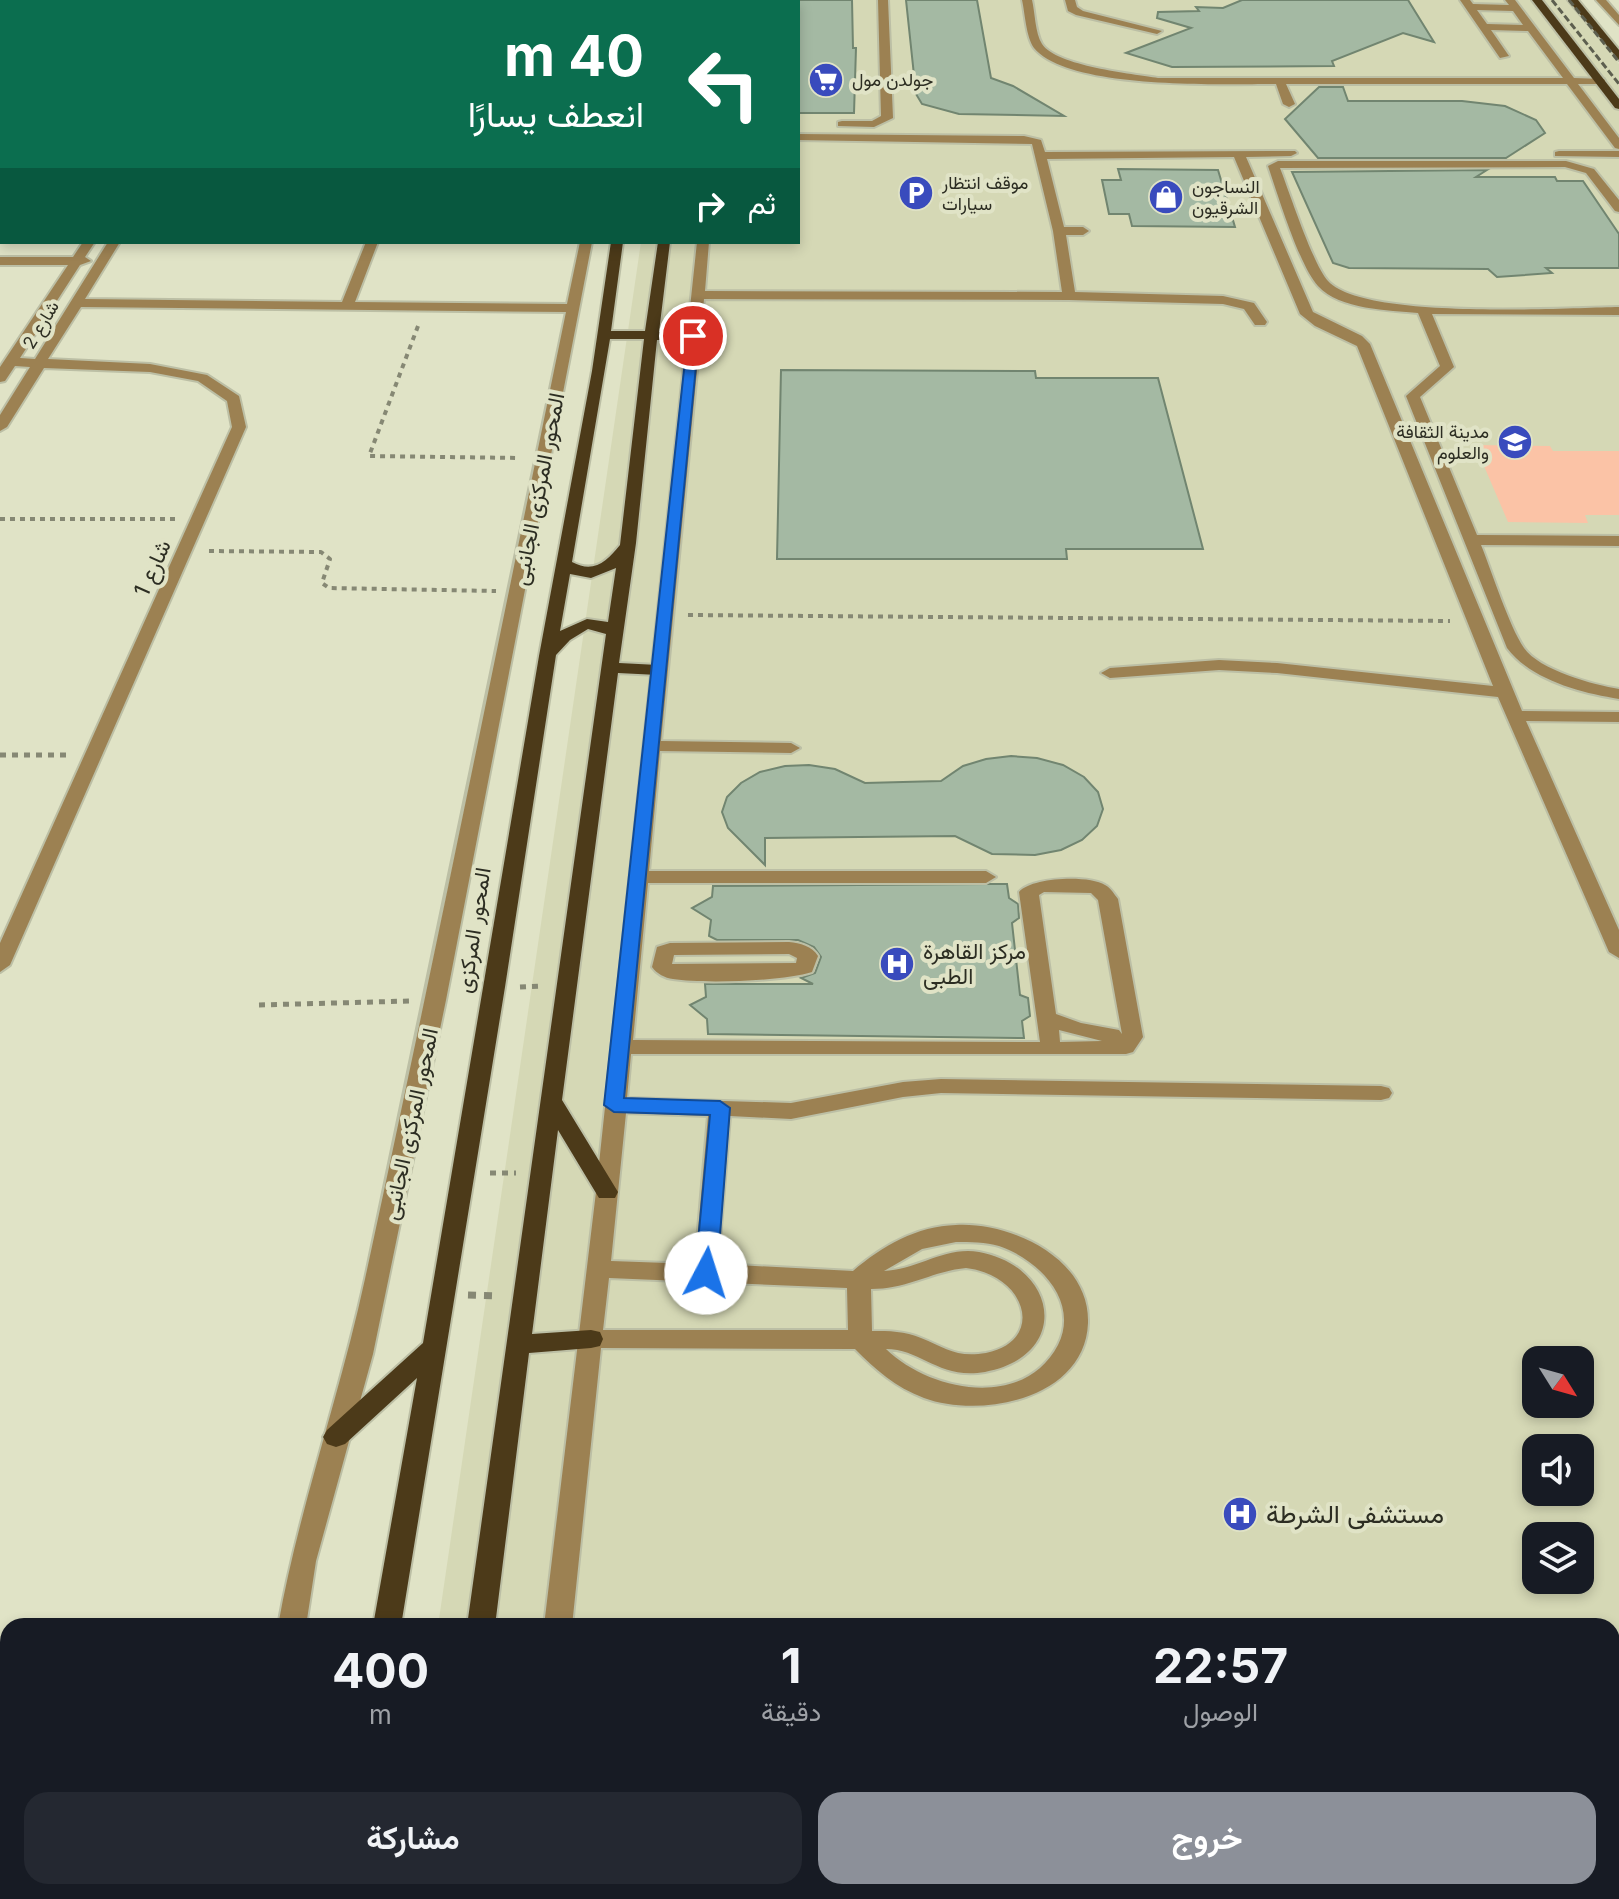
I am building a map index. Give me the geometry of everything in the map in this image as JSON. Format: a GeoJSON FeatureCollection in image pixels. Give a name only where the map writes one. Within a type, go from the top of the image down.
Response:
{"type":"FeatureCollection","features":[{"type":"Feature","properties":{"kind":"main road"},"geometry":{"type":"LineString","coordinates":[[1537,0],[1619,106]]}},
{"type":"Feature","properties":{"kind":"main road"},"geometry":{"type":"LineString","coordinates":[[1573,0],[1619,57]]}},
{"type":"Feature","properties":{"kind":"main road","name":"المحور المركزى"},"geometry":{"type":"LineString","coordinates":[[388,1618],[617,244]]}},
{"type":"Feature","properties":{"kind":"main road"},"geometry":{"type":"LineString","coordinates":[[482,1618],[628,543],[664,244]]}},
{"type":"Feature","properties":{"kind":"main road"},"geometry":{"type":"LineString","coordinates":[[604,335],[693,336]]}},
{"type":"Feature","properties":{"kind":"main road"},"geometry":{"type":"LineString","coordinates":[[565,565],[584,573],[604,571],[613,565],[628,543]]}},
{"type":"Feature","properties":{"kind":"main road"},"geometry":{"type":"LineString","coordinates":[[547,656],[563,634],[574,627],[594,624],[614,632]]}},
{"type":"Feature","properties":{"kind":"main road"},"geometry":{"type":"LineString","coordinates":[[611,668],[658,670]]}},
{"type":"Feature","properties":{"kind":"main road"},"geometry":{"type":"LineString","coordinates":[[552,1102],[607,1192]]}},
{"type":"Feature","properties":{"kind":"main road"},"geometry":{"type":"LineString","coordinates":[[517,1345],[591,1339]]}},
{"type":"Feature","properties":{"kind":"main road"},"geometry":{"type":"LineString","coordinates":[[336,1437],[434,1347]]}},
{"type":"Feature","properties":{"kind":"street"},"geometry":{"type":"LineString","coordinates":[[800,124],[866,124],[887,118],[883,0]]}},
{"type":"Feature","properties":{"kind":"street"},"geometry":{"type":"LineString","coordinates":[[1027,0],[1037,45],[1070,65],[1110,75],[1158,81],[1600,81]]}},
{"type":"Feature","properties":{"kind":"street"},"geometry":{"type":"LineString","coordinates":[[1070,0],[1072,9],[1080,13],[1157,31]]}},
{"type":"Feature","properties":{"kind":"street"},"geometry":{"type":"LineString","coordinates":[[1601,0],[1619,22]]}},
{"type":"Feature","properties":{"kind":"street"},"geometry":{"type":"LineString","coordinates":[[1468,4],[1513,4],[1619,146]]}},
{"type":"Feature","properties":{"kind":"street"},"geometry":{"type":"LineString","coordinates":[[1468,4],[1504,56]]}},
{"type":"Feature","properties":{"kind":"street"},"geometry":{"type":"LineString","coordinates":[[1484,27],[1532,28]]}},
{"type":"Feature","properties":{"kind":"street"},"geometry":{"type":"LineString","coordinates":[[1280,82],[1289,104]]}},
{"type":"Feature","properties":{"kind":"street"},"geometry":{"type":"LineString","coordinates":[[800,137],[1024,139],[1039,144],[1059,231],[1069,296]]}},
{"type":"Feature","properties":{"kind":"street"},"geometry":{"type":"LineString","coordinates":[[1044,162],[1238,153],[1619,154]]}},
{"type":"Feature","properties":{"kind":"street"},"geometry":{"type":"LineString","coordinates":[[1238,153],[1307,314],[1318,323],[1358,339],[1363,344],[1504,692],[1619,952]]}},
{"type":"Feature","properties":{"kind":"street"},"geometry":{"type":"LineString","coordinates":[[1044,162],[1107,168]]}},
{"type":"Feature","properties":{"kind":"street"},"geometry":{"type":"LineString","coordinates":[[1619,208],[1590,171],[1566,164],[1275,165],[1325,287],[1370,303],[1424,311],[1619,311]]}},
{"type":"Feature","properties":{"kind":"street"},"geometry":{"type":"LineString","coordinates":[[1059,231],[1083,231]]}},
{"type":"Feature","properties":{"kind":"street","name":"شارع 2"},"geometry":{"type":"LineString","coordinates":[[0,378],[88,244]]}},
{"type":"Feature","properties":{"kind":"street","name":"شارع 2"},"geometry":{"type":"LineString","coordinates":[[0,427],[113,244]]}},
{"type":"Feature","properties":{"kind":"street"},"geometry":{"type":"LineString","coordinates":[[347,305],[371,244]]}},
{"type":"Feature","properties":{"kind":"street","name":"المحور المركزى الجانبى"},"geometry":{"type":"LineString","coordinates":[[293,1618],[303,1561],[361,1354],[436,1000],[586,244]]}},
{"type":"Feature","properties":{"kind":"street"},"geometry":{"type":"LineString","coordinates":[[559,1618],[607,1192],[703,244]]}},
{"type":"Feature","properties":{"kind":"street"},"geometry":{"type":"LineString","coordinates":[[0,261],[99,265]]}},
{"type":"Feature","properties":{"kind":"street"},"geometry":{"type":"LineString","coordinates":[[0,269],[73,265]]}},
{"type":"Feature","properties":{"kind":"street"},"geometry":{"type":"LineString","coordinates":[[697,295],[1069,296],[1230,300],[1249,306],[1260,322]]}},
{"type":"Feature","properties":{"kind":"street"},"geometry":{"type":"LineString","coordinates":[[75,303],[573,308]]}},
{"type":"Feature","properties":{"kind":"street"},"geometry":{"type":"LineString","coordinates":[[1424,311],[1447,367],[1413,396],[1515,648],[1522,658],[1585,685],[1619,694]]}},
{"type":"Feature","properties":{"kind":"street","name":"شارع 1"},"geometry":{"type":"LineString","coordinates":[[0,965],[239,427],[234,399],[202,378],[150,368],[11,362]]}},
{"type":"Feature","properties":{"kind":"street"},"geometry":{"type":"LineString","coordinates":[[1471,540],[1619,541]]}},
{"type":"Feature","properties":{"kind":"street"},"geometry":{"type":"LineString","coordinates":[[1110,673],[1219,665],[1277,668],[1504,692]]}},
{"type":"Feature","properties":{"kind":"street"},"geometry":{"type":"LineString","coordinates":[[1515,716],[1619,717]]}},
{"type":"Feature","properties":{"kind":"street"},"geometry":{"type":"LineString","coordinates":[[651,746],[791,748]]}},
{"type":"Feature","properties":{"kind":"street"},"geometry":{"type":"LineString","coordinates":[[639,877],[986,877]]}},
{"type":"Feature","properties":{"kind":"street"},"geometry":{"type":"LineString","coordinates":[[621,1047],[1051,1049],[1126,1047],[1133,1037],[1108,899],[1094,887],[1040,886],[1029,892],[1051,1049]]}},
{"type":"Feature","properties":{"kind":"street"},"geometry":{"type":"LineString","coordinates":[[789,948],[804,952],[808,962],[805,967],[790,972],[674,973],[664,970],[663,961],[664,952],[670,949],[789,948]]}},
{"type":"Feature","properties":{"kind":"street"},"geometry":{"type":"LineString","coordinates":[[630,961],[740,961]]}},
{"type":"Feature","properties":{"kind":"street"},"geometry":{"type":"LineString","coordinates":[[1047,1018],[1078,1030],[1112,1035]]}},
{"type":"Feature","properties":{"kind":"street"},"geometry":{"type":"LineString","coordinates":[[614,1105],[791,1111],[818,1108],[900,1088],[941,1086],[1381,1093]]}},
{"type":"Feature","properties":{"kind":"street"},"geometry":{"type":"LineString","coordinates":[[706,1273],[720,1108]]}},
{"type":"Feature","properties":{"kind":"street"},"geometry":{"type":"LineString","coordinates":[[956,1233],[1001,1238],[1032,1252],[1057,1272],[1068,1288],[1074,1306],[1072,1342],[1062,1359],[1048,1374],[1007,1394],[958,1397],[912,1383],[893,1371],[860,1339],[859,1279],[889,1252],[933,1236],[956,1233]]}},
{"type":"Feature","properties":{"kind":"street"},"geometry":{"type":"LineString","coordinates":[[591,1339],[892,1340],[914,1345],[940,1360],[965,1365],[990,1362],[1010,1354],[1024,1342],[1033,1326],[1035,1310],[1029,1293],[1017,1279],[999,1267],[957,1259],[894,1280],[598,1269]]}},
{"type":"Feature","properties":{"kind":"path"},"geometry":{"type":"LineString","coordinates":[[425,306],[369,456],[544,459]]}},
{"type":"Feature","properties":{"kind":"path"},"geometry":{"type":"LineString","coordinates":[[0,519],[198,519]]}},
{"type":"Feature","properties":{"kind":"path"},"geometry":{"type":"LineString","coordinates":[[184,551],[321,552],[330,559],[322,583],[329,588],[517,591]]}},
{"type":"Feature","properties":{"kind":"path"},"geometry":{"type":"LineString","coordinates":[[664,615],[1475,621]]}},
{"type":"Feature","properties":{"kind":"path"},"geometry":{"type":"LineString","coordinates":[[0,755],[93,755]]}},
{"type":"Feature","properties":{"kind":"path"},"geometry":{"type":"LineString","coordinates":[[495,987],[568,986]]}},
{"type":"Feature","properties":{"kind":"path"},"geometry":{"type":"LineString","coordinates":[[259,1005],[436,1000]]}},
{"type":"Feature","properties":{"kind":"path"},"geometry":{"type":"LineString","coordinates":[[464,1173],[541,1173]]}},
{"type":"Feature","properties":{"kind":"path"},"geometry":{"type":"LineString","coordinates":[[443,1294],[524,1296]]}},
{"type":"Feature","properties":{"kind":"shaded area"},"geometry":{"type":"Polygon","coordinates":[[[800,0],[1570,0],[1619,64],[1619,1618],[439,1618],[641,244],[800,244],[800,0]]]}},
{"type":"Feature","properties":{"kind":"shaded area"},"geometry":{"type":"Polygon","coordinates":[[[1475,445],[1550,446],[1553,451],[1619,451],[1619,515],[1585,515],[1588,523],[1508,522],[1475,445]]]}},
{"type":"Feature","properties":{"kind":"building"},"geometry":{"type":"Polygon","coordinates":[[[800,0],[852,0],[853,48],[856,48],[854,113],[800,113],[800,0]]]}},
{"type":"Feature","properties":{"kind":"building"},"geometry":{"type":"Polygon","coordinates":[[[906,0],[977,0],[991,78],[1013,86],[1064,116],[959,114],[922,104],[916,94],[906,0]]]}},
{"type":"Feature","properties":{"kind":"building"},"geometry":{"type":"Polygon","coordinates":[[[1242,0],[1408,0],[1434,42],[1403,33],[1332,61],[1334,66],[1172,67],[1126,53],[1191,28],[1157,18],[1158,12],[1199,11],[1196,7],[1223,8],[1242,0]]]}},
{"type":"Feature","properties":{"kind":"building"},"geometry":{"type":"Polygon","coordinates":[[[1319,87],[1343,87],[1348,101],[1462,101],[1505,106],[1536,120],[1545,133],[1506,158],[1318,158],[1285,119],[1319,87]]]}},
{"type":"Feature","properties":{"kind":"building","name":"النساجون الشرقيون"},"geometry":{"type":"Polygon","coordinates":[[[1118,169],[1218,170],[1235,227],[1132,226],[1129,214],[1109,214],[1102,180],[1121,180],[1118,169]]]}},
{"type":"Feature","properties":{"kind":"building"},"geometry":{"type":"Polygon","coordinates":[[[1487,170],[1476,177],[1555,177],[1557,181],[1583,181],[1619,234],[1619,268],[1546,268],[1552,273],[1497,277],[1488,269],[1349,268],[1333,263],[1292,172],[1487,170]]]}},
{"type":"Feature","properties":{"kind":"building"},"geometry":{"type":"Polygon","coordinates":[[[781,370],[1035,371],[1036,378],[1158,378],[1203,549],[1066,549],[1067,559],[777,559],[781,370]]]}},
{"type":"Feature","properties":{"kind":"building"},"geometry":{"type":"Polygon","coordinates":[[[1011,756],[1037,758],[1063,765],[1084,777],[1098,792],[1103,809],[1097,826],[1082,840],[1061,850],[1035,855],[992,854],[955,836],[765,838],[765,865],[728,828],[722,812],[727,797],[741,783],[760,772],[785,766],[809,765],[835,769],[865,783],[941,781],[963,766],[1011,756]]]}},
{"type":"Feature","properties":{"kind":"building","name":"مركز القاهرة الطبى"},"geometry":{"type":"Polygon","coordinates":[[[1007,884],[1009,898],[1018,904],[1019,918],[1012,923],[1020,995],[1028,998],[1030,1016],[1022,1021],[1024,1038],[708,1034],[707,1019],[690,1005],[706,997],[705,984],[813,984],[801,978],[815,973],[821,957],[814,947],[798,940],[717,940],[709,936],[711,920],[692,908],[712,897],[713,886],[1007,884]]]}},
{"type":"Feature","properties":{"kind":"railway"},"geometry":{"type":"LineString","coordinates":[[1552,0],[1619,84]]}},
{"type":"Feature","properties":{"kind":"railway"},"geometry":{"type":"LineString","coordinates":[[1569,0],[1619,62]]}},
{"type":"Feature","properties":{"kind":"place","name":"جولدن مول"},"geometry":{"type":"Point","coordinates":[826,80]}},
{"type":"Feature","properties":{"kind":"place","name":"موقف انتظار سيارات"},"geometry":{"type":"Point","coordinates":[916,193]}},
{"type":"Feature","properties":{"kind":"place","name":"النساجون الشرقيون"},"geometry":{"type":"Point","coordinates":[1166,197]}},
{"type":"Feature","properties":{"kind":"place","name":"مدينة الثقافة والعلوم"},"geometry":{"type":"Point","coordinates":[1515,442]}},
{"type":"Feature","properties":{"kind":"place","name":"مركز القاهرة الطبى"},"geometry":{"type":"Point","coordinates":[897,964]}},
{"type":"Feature","properties":{"kind":"place","name":"مستشفى الشرطة"},"geometry":{"type":"Point","coordinates":[1240,1514]}},
{"type":"Feature","properties":{"kind":"route"},"geometry":{"type":"LineString","coordinates":[[693,336],[614,1105],[720,1108],[706,1273]]}}]}
